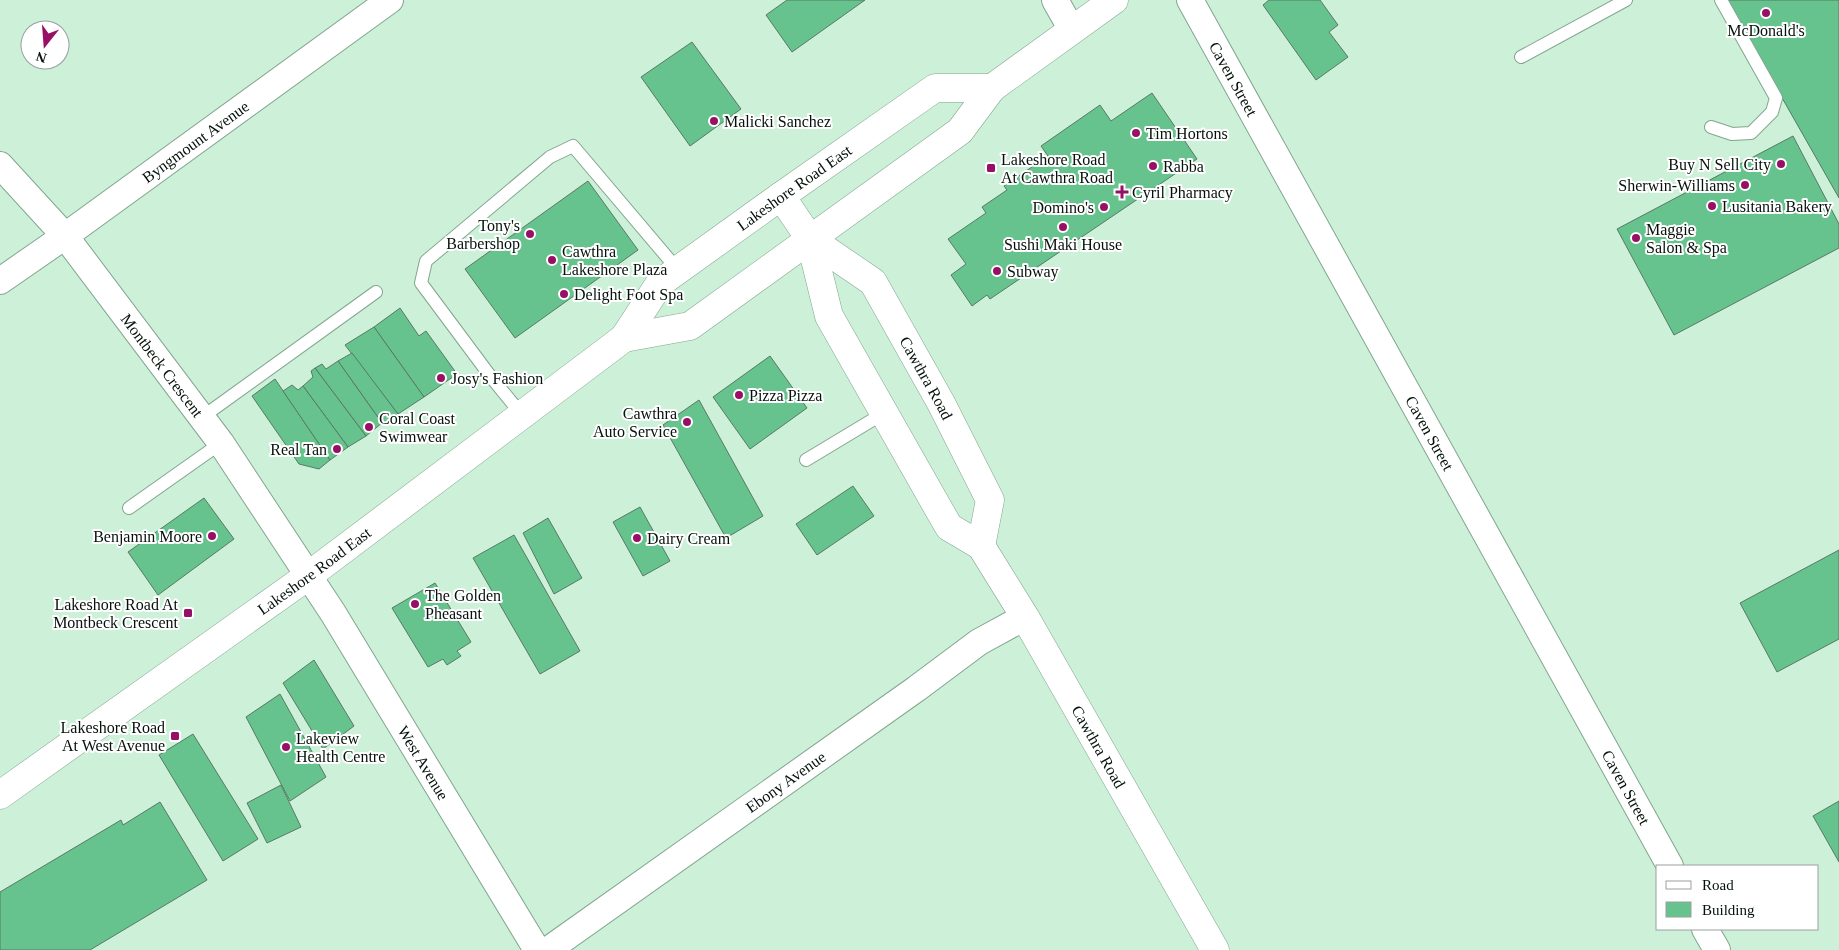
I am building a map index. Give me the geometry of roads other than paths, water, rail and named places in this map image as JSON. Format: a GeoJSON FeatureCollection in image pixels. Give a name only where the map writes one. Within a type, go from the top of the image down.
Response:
{"type":"FeatureCollection","features":[{"type":"Feature","properties":{"kind":"main road","name":"Lakeshore Road East"},"geometry":{"type":"LineString","coordinates":[[624,338],[690,326],[960,131],[992,88],[1114,0]]}},
{"type":"Feature","properties":{"kind":"main road","name":"Lakeshore Road East"},"geometry":{"type":"LineString","coordinates":[[0,795],[308,576],[624,338],[660,282],[935,88],[992,88]]}},
{"type":"Feature","properties":{"kind":"main road","name":"Cawthra Road"},"geometry":{"type":"LineString","coordinates":[[781,196],[810,239],[829,316],[949,527],[981,546],[1025,617],[1214,950]]}},
{"type":"Feature","properties":{"kind":"main road","name":"Cawthra Road"},"geometry":{"type":"LineString","coordinates":[[810,239],[872,282],[941,403],[990,500],[981,546]]}},
{"type":"Feature","properties":{"kind":"street","name":"Byngmount Avenue"},"geometry":{"type":"LineString","coordinates":[[0,282],[390,0]]}},
{"type":"Feature","properties":{"kind":"street"},"geometry":{"type":"LineString","coordinates":[[1055,0],[1072,30]]}},
{"type":"Feature","properties":{"kind":"street","name":"Caven Street"},"geometry":{"type":"LineString","coordinates":[[1190,0],[1669,865]]}},
{"type":"Feature","properties":{"kind":"street","name":"Montbeck Crescent"},"geometry":{"type":"LineString","coordinates":[[0,166],[65,236],[221,443],[308,576]]}},
{"type":"Feature","properties":{"kind":"street","name":"West Avenue"},"geometry":{"type":"LineString","coordinates":[[308,576],[333,613],[537,950]]}},
{"type":"Feature","properties":{"kind":"street","name":"Ebony Avenue"},"geometry":{"type":"LineString","coordinates":[[548,950],[916,689],[979,642],[1025,617]]}},
{"type":"Feature","properties":{"kind":"street"},"geometry":{"type":"LineString","coordinates":[[1706,930],[1717,950]]}},
{"type":"Feature","properties":{"kind":"lane"},"geometry":{"type":"LineString","coordinates":[[1521,57],[1626,0]]}},
{"type":"Feature","properties":{"kind":"lane"},"geometry":{"type":"LineString","coordinates":[[1711,127],[1732,134],[1751,133],[1772,112],[1776,98],[1721,0]]}},
{"type":"Feature","properties":{"kind":"lane"},"geometry":{"type":"LineString","coordinates":[[522,416],[421,283],[426,261],[550,157],[573,146],[678,270]]}},
{"type":"Feature","properties":{"kind":"lane"},"geometry":{"type":"LineString","coordinates":[[201,418],[376,292]]}},
{"type":"Feature","properties":{"kind":"lane"},"geometry":{"type":"LineString","coordinates":[[806,460],[884,412]]}},
{"type":"Feature","properties":{"kind":"lane"},"geometry":{"type":"LineString","coordinates":[[129,508],[221,443]]}},
{"type":"Feature","properties":{"kind":"place","name":"McDonald's"},"geometry":{"type":"Point","coordinates":[1766,13]}},
{"type":"Feature","properties":{"kind":"place","name":"Malicki Sanchez"},"geometry":{"type":"Point","coordinates":[714,121]}},
{"type":"Feature","properties":{"kind":"place","name":"Tim Hortons"},"geometry":{"type":"Point","coordinates":[1136,133]}},
{"type":"Feature","properties":{"kind":"place","name":"Buy N Sell City"},"geometry":{"type":"Point","coordinates":[1781,164]}},
{"type":"Feature","properties":{"kind":"place","name":"Rabba"},"geometry":{"type":"Point","coordinates":[1153,166]}},
{"type":"Feature","properties":{"kind":"place","name":"Lakeshore Road At Cawthra Road"},"geometry":{"type":"Point","coordinates":[991,168]}},
{"type":"Feature","properties":{"kind":"place","name":"Sherwin-Williams"},"geometry":{"type":"Point","coordinates":[1745,185]}},
{"type":"Feature","properties":{"kind":"place","name":"Cyril Pharmacy"},"geometry":{"type":"Point","coordinates":[1122,192]}},
{"type":"Feature","properties":{"kind":"place","name":"Lusitania Bakery"},"geometry":{"type":"Point","coordinates":[1712,206]}},
{"type":"Feature","properties":{"kind":"place","name":"Domino's"},"geometry":{"type":"Point","coordinates":[1104,207]}},
{"type":"Feature","properties":{"kind":"place","name":"Sushi Maki House"},"geometry":{"type":"Point","coordinates":[1063,227]}},
{"type":"Feature","properties":{"kind":"place","name":"Tony's Barbershop"},"geometry":{"type":"Point","coordinates":[530,234]}},
{"type":"Feature","properties":{"kind":"place","name":"Maggie Salon & Spa"},"geometry":{"type":"Point","coordinates":[1636,238]}},
{"type":"Feature","properties":{"kind":"place","name":"Cawthra Lakeshore Plaza"},"geometry":{"type":"Point","coordinates":[552,260]}},
{"type":"Feature","properties":{"kind":"place","name":"Subway"},"geometry":{"type":"Point","coordinates":[997,271]}},
{"type":"Feature","properties":{"kind":"place","name":"Delight Foot Spa"},"geometry":{"type":"Point","coordinates":[564,294]}},
{"type":"Feature","properties":{"kind":"place","name":"Josy's Fashion"},"geometry":{"type":"Point","coordinates":[441,378]}},
{"type":"Feature","properties":{"kind":"place","name":"Pizza Pizza"},"geometry":{"type":"Point","coordinates":[739,395]}},
{"type":"Feature","properties":{"kind":"place","name":"Cawthra Auto Service"},"geometry":{"type":"Point","coordinates":[687,422]}},
{"type":"Feature","properties":{"kind":"place","name":"Coral Coast Swimwear"},"geometry":{"type":"Point","coordinates":[369,427]}},
{"type":"Feature","properties":{"kind":"place","name":"Real Tan"},"geometry":{"type":"Point","coordinates":[337,449]}},
{"type":"Feature","properties":{"kind":"place","name":"Benjamin Moore"},"geometry":{"type":"Point","coordinates":[212,536]}},
{"type":"Feature","properties":{"kind":"place","name":"Dairy Cream"},"geometry":{"type":"Point","coordinates":[637,538]}},
{"type":"Feature","properties":{"kind":"place","name":"The Golden Pheasant"},"geometry":{"type":"Point","coordinates":[415,604]}},
{"type":"Feature","properties":{"kind":"place","name":"Lakeshore Road At Montbeck Crescent"},"geometry":{"type":"Point","coordinates":[188,613]}},
{"type":"Feature","properties":{"kind":"place","name":"Lakeshore Road At West Avenue"},"geometry":{"type":"Point","coordinates":[175,736]}},
{"type":"Feature","properties":{"kind":"place","name":"Lakeview Health Centre"},"geometry":{"type":"Point","coordinates":[286,747]}}]}
